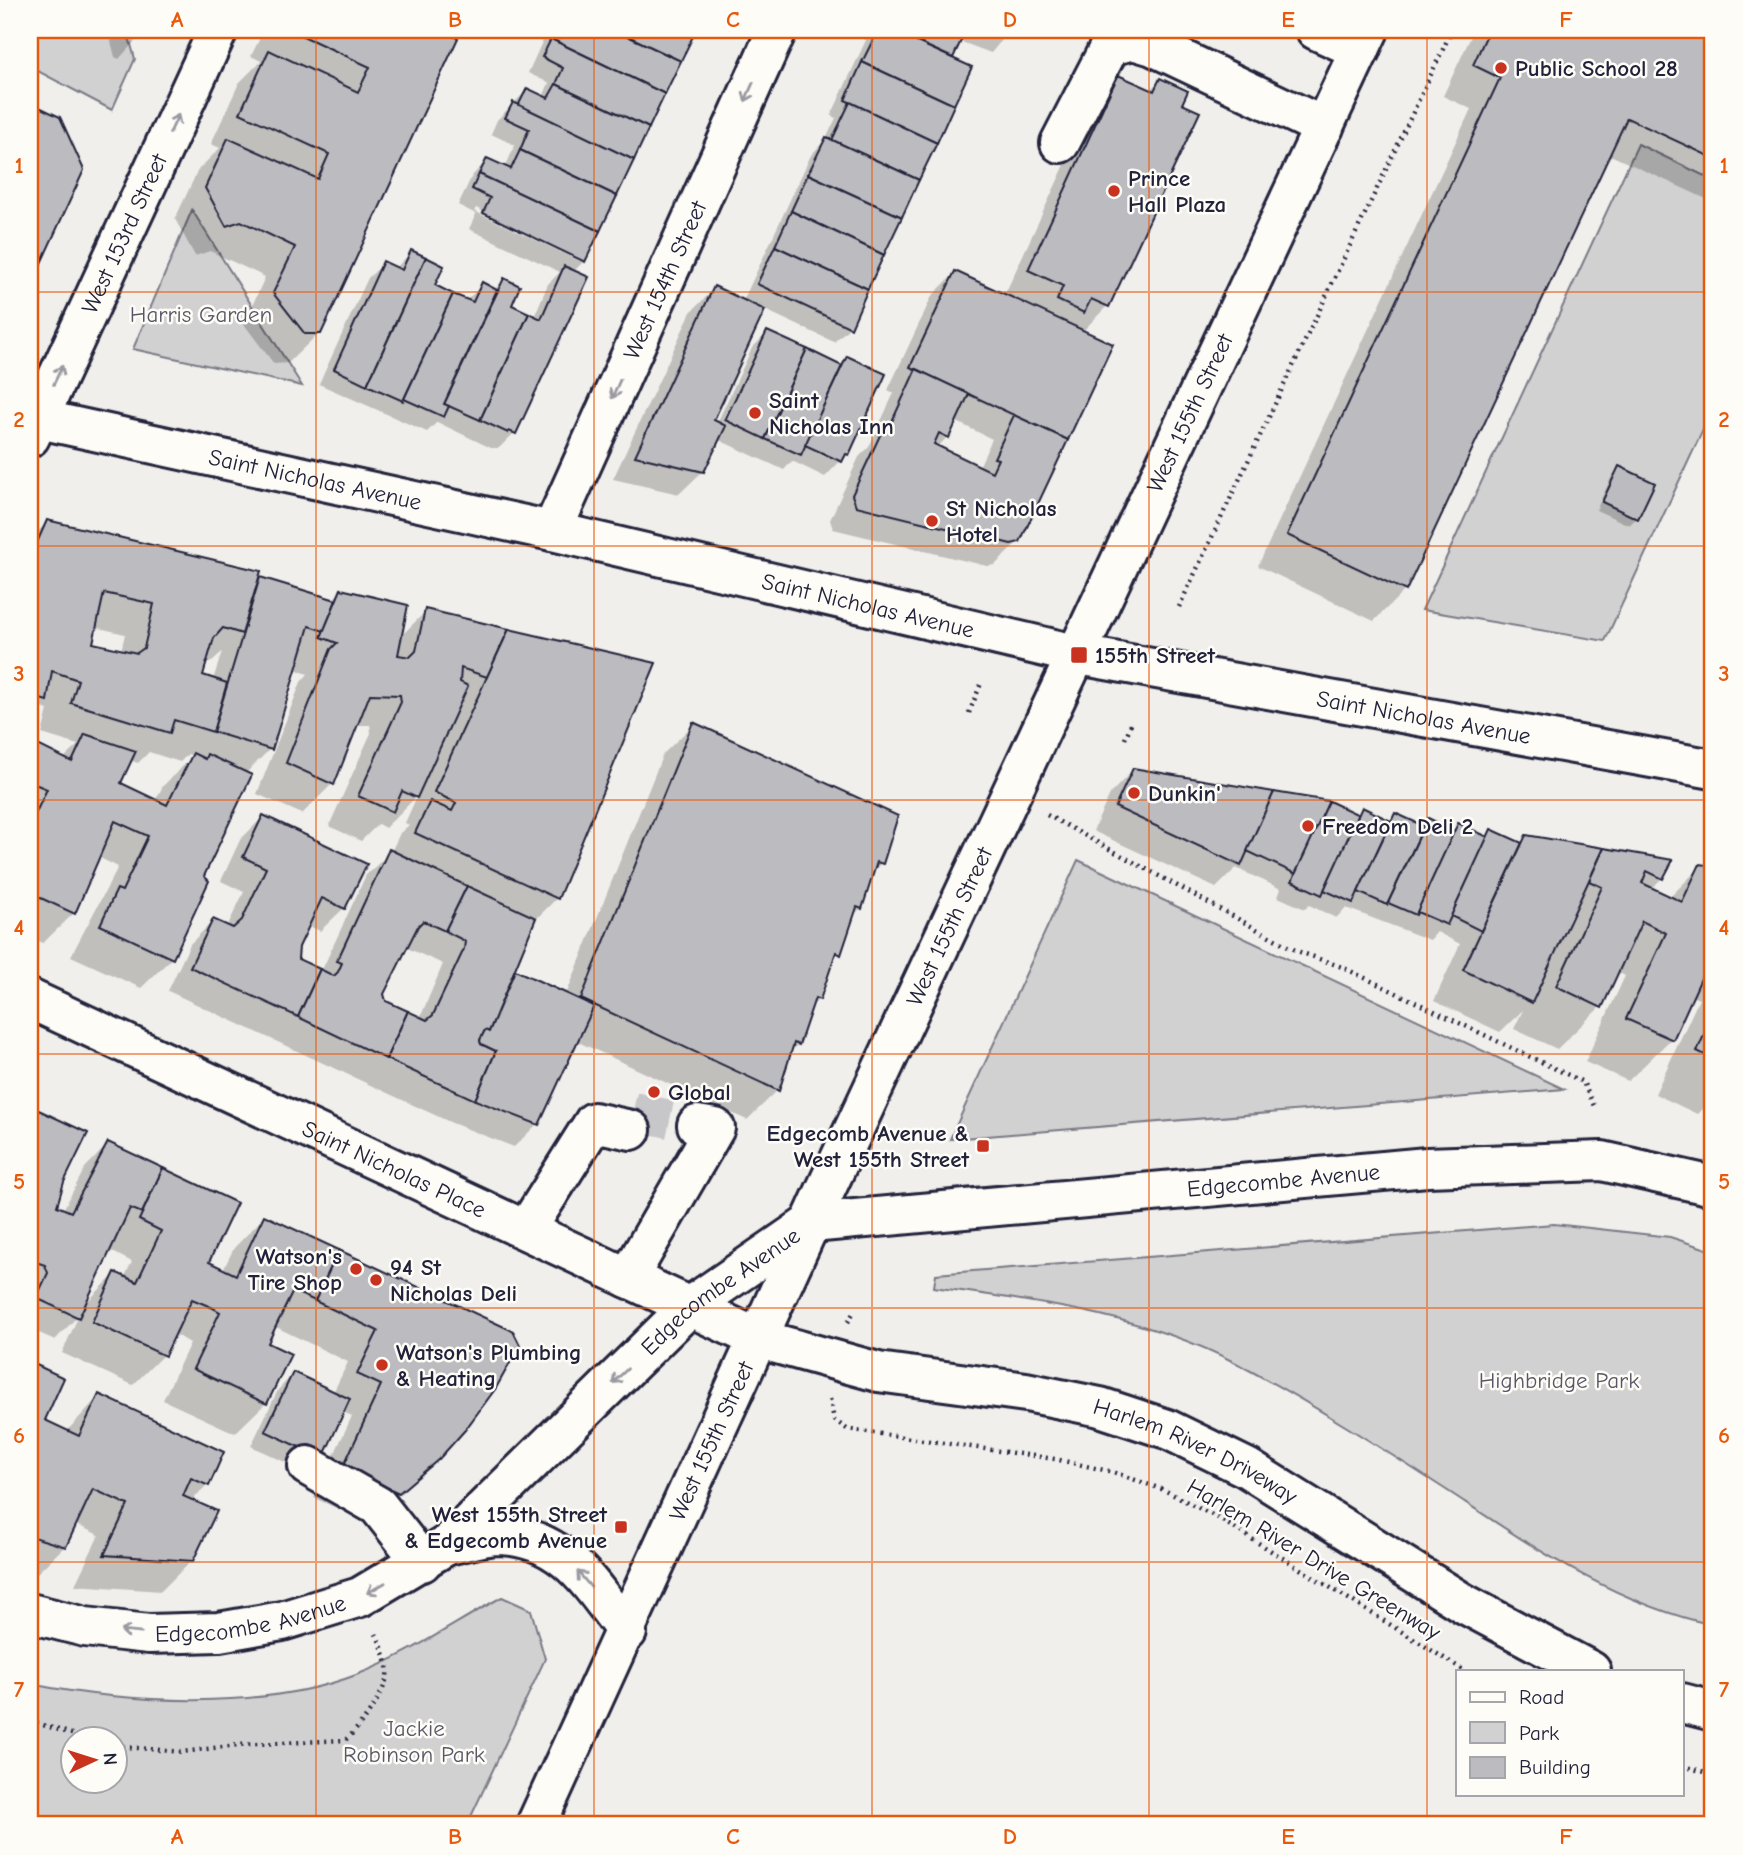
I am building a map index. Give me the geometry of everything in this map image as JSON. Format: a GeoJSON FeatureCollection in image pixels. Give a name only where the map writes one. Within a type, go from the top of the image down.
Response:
{"type":"FeatureCollection","features":[{"type":"Feature","properties":{"kind":"street","name":"West 153rd Street"},"geometry":{"type":"LineString","coordinates":[[33,424],[218,30]]}},
{"type":"Feature","properties":{"kind":"street","name":"West 154th Street"},"geometry":{"type":"LineString","coordinates":[[552,531],[777,30]]}},
{"type":"Feature","properties":{"kind":"street"},"geometry":{"type":"LineString","coordinates":[[1316,30],[1365,40]]}},
{"type":"Feature","properties":{"kind":"street"},"geometry":{"type":"LineString","coordinates":[[1060,143],[1110,46],[1133,40],[1153,46],[1324,127]]}},
{"type":"Feature","properties":{"kind":"street","name":"West 155th Street"},"geometry":{"type":"LineString","coordinates":[[539,1825],[811,1223],[1365,40]]}},
{"type":"Feature","properties":{"kind":"street","name":"Saint Nicholas Avenue"},"geometry":{"type":"LineString","coordinates":[[33,424],[552,531],[1079,655],[1713,769]]}},
{"type":"Feature","properties":{"kind":"street","name":"Saint Nicholas Place"},"geometry":{"type":"LineString","coordinates":[[30,999],[759,1339]]}},
{"type":"Feature","properties":{"kind":"street"},"geometry":{"type":"LineString","coordinates":[[526,1230],[594,1122],[632,1120]]}},
{"type":"Feature","properties":{"kind":"street"},"geometry":{"type":"LineString","coordinates":[[628,1278],[699,1138]]}},
{"type":"Feature","properties":{"kind":"street","name":"Edgecombe Avenue"},"geometry":{"type":"LineString","coordinates":[[30,1613],[85,1627],[149,1634],[219,1632],[282,1621],[360,1597],[434,1553],[690,1307],[811,1223],[1427,1167],[1522,1161],[1602,1161],[1713,1186]]}},
{"type":"Feature","properties":{"kind":"street","name":"Harlem River Driveway"},"geometry":{"type":"LineString","coordinates":[[759,1339],[878,1372],[1100,1407],[1167,1429],[1247,1468],[1463,1603],[1589,1670]]}},
{"type":"Feature","properties":{"kind":"street"},"geometry":{"type":"LineString","coordinates":[[308,1466],[379,1506],[434,1553],[497,1535],[529,1538],[564,1554],[627,1632]]}},
{"type":"Feature","properties":{"kind":"street"},"geometry":{"type":"LineString","coordinates":[[1684,1704],[1713,1711]]}},
{"type":"Feature","properties":{"kind":"street"},"geometry":{"type":"LineString","coordinates":[[539,1825],[576,1750]]}},
{"type":"Feature","properties":{"kind":"path"},"geometry":{"type":"LineString","coordinates":[[1179,607],[1452,30]]}},
{"type":"Feature","properties":{"kind":"path"},"geometry":{"type":"LineString","coordinates":[[969,712],[982,681]]}},
{"type":"Feature","properties":{"kind":"path"},"geometry":{"type":"LineString","coordinates":[[1125,739],[1132,722]]}},
{"type":"Feature","properties":{"kind":"path"},"geometry":{"type":"LineString","coordinates":[[1011,794],[1297,951],[1342,967],[1583,1082],[1594,1106]]}},
{"type":"Feature","properties":{"kind":"path","name":"Harlem River Drive Greenway"},"geometry":{"type":"LineString","coordinates":[[828,1360],[830,1412],[839,1426],[1065,1461],[1113,1472],[1164,1490],[1217,1518],[1463,1670]]}},
{"type":"Feature","properties":{"kind":"path"},"geometry":{"type":"LineString","coordinates":[[130,1747],[182,1752],[238,1745],[345,1740],[364,1721],[387,1678],[385,1653],[376,1633]]}},
{"type":"Feature","properties":{"kind":"path"},"geometry":{"type":"LineString","coordinates":[[30,1721],[60,1730]]}},
{"type":"Feature","properties":{"kind":"path"},"geometry":{"type":"LineString","coordinates":[[1684,1767],[1713,1774]]}},
{"type":"Feature","properties":{"kind":"green space"},"geometry":{"type":"Polygon","coordinates":[[[30,30],[127,30],[135,59],[112,110],[30,67],[30,30]]]}},
{"type":"Feature","properties":{"kind":"green space"},"geometry":{"type":"Polygon","coordinates":[[[1638,144],[1713,180],[1713,408],[1605,641],[1422,610],[1638,144]]]}},
{"type":"Feature","properties":{"kind":"green space","name":"Harris Garden"},"geometry":{"type":"Polygon","coordinates":[[[192,210],[302,386],[133,349],[192,210]]]}},
{"type":"Feature","properties":{"kind":"green space"},"geometry":{"type":"Polygon","coordinates":[[[1078,860],[1564,1089],[950,1139],[1078,860]]]}},
{"type":"Feature","properties":{"kind":"green space","name":"Highbridge Park"},"geometry":{"type":"Polygon","coordinates":[[[1554,1224],[1670,1237],[1713,1251],[1713,1625],[1677,1616],[1643,1603],[1578,1572],[1319,1410],[1264,1378],[1200,1346],[1126,1321],[1088,1312],[934,1287],[936,1274],[1554,1224]]]}},
{"type":"Feature","properties":{"kind":"green space","name":"Jackie Robinson Park"},"geometry":{"type":"Polygon","coordinates":[[[502,1597],[531,1610],[545,1659],[467,1825],[30,1825],[30,1684],[109,1696],[237,1699],[319,1687],[356,1675],[412,1649],[502,1597]]]}},
{"type":"Feature","properties":{"kind":"building"},"geometry":{"type":"Polygon","coordinates":[[[290,30],[439,30],[458,38],[321,334],[305,334],[273,293],[295,247],[241,221],[226,226],[205,188],[228,138],[318,179],[329,154],[240,113],[269,50],[358,92],[370,67],[290,30]]]}},
{"type":"Feature","properties":{"kind":"building"},"geometry":{"type":"Polygon","coordinates":[[[555,30],[615,30],[681,61],[665,94],[551,39],[555,30]]]}},
{"type":"Feature","properties":{"kind":"building"},"geometry":{"type":"Polygon","coordinates":[[[615,30],[696,30],[681,61],[615,30]]]}},
{"type":"Feature","properties":{"kind":"building"},"geometry":{"type":"Polygon","coordinates":[[[878,30],[891,30],[972,67],[954,105],[862,62],[878,30]]]}},
{"type":"Feature","properties":{"kind":"building"},"geometry":{"type":"Polygon","coordinates":[[[891,30],[966,30],[953,58],[891,30]]]}},
{"type":"Feature","properties":{"kind":"building"},"geometry":{"type":"Polygon","coordinates":[[[1489,30],[1713,30],[1713,158],[1627,118],[1406,591],[1287,535],[1500,78],[1473,65],[1489,30]]]}},
{"type":"Feature","properties":{"kind":"building"},"geometry":{"type":"Polygon","coordinates":[[[551,39],[665,94],[649,128],[556,84],[563,68],[542,57],[551,39]]]}},
{"type":"Feature","properties":{"kind":"building"},"geometry":{"type":"Polygon","coordinates":[[[862,62],[954,105],[937,143],[845,100],[862,62]]]}},
{"type":"Feature","properties":{"kind":"building","name":"Prince Hall Plaza"},"geometry":{"type":"Polygon","coordinates":[[[1118,75],[1154,91],[1160,78],[1188,91],[1182,104],[1200,112],[1109,307],[1091,299],[1084,313],[1057,300],[1063,286],[1028,270],[1118,75]]]}},
{"type":"Feature","properties":{"kind":"building"},"geometry":{"type":"Polygon","coordinates":[[[556,84],[649,128],[634,160],[518,106],[527,88],[548,98],[556,84]]]}},
{"type":"Feature","properties":{"kind":"building"},"geometry":{"type":"Polygon","coordinates":[[[513,102],[634,160],[617,196],[520,150],[529,129],[505,118],[513,102]]]}},
{"type":"Feature","properties":{"kind":"building"},"geometry":{"type":"Polygon","coordinates":[[[850,102],[937,143],[919,180],[832,140],[850,102]]]}},
{"type":"Feature","properties":{"kind":"building"},"geometry":{"type":"Polygon","coordinates":[[[39,107],[60,117],[84,170],[30,287],[30,126],[39,107]]]}},
{"type":"Feature","properties":{"kind":"building"},"geometry":{"type":"Polygon","coordinates":[[[826,137],[919,180],[902,217],[808,174],[826,137]]]}},
{"type":"Feature","properties":{"kind":"building"},"geometry":{"type":"Polygon","coordinates":[[[520,150],[617,196],[600,231],[479,174],[487,158],[511,169],[520,150]]]}},
{"type":"Feature","properties":{"kind":"building"},"geometry":{"type":"Polygon","coordinates":[[[479,174],[600,231],[585,262],[483,213],[490,198],[472,189],[479,174]]]}},
{"type":"Feature","properties":{"kind":"building"},"geometry":{"type":"Polygon","coordinates":[[[808,174],[902,217],[884,255],[791,211],[808,174]]]}},
{"type":"Feature","properties":{"kind":"building"},"geometry":{"type":"Polygon","coordinates":[[[791,211],[884,255],[868,289],[775,246],[791,211]]]}},
{"type":"Feature","properties":{"kind":"building"},"geometry":{"type":"Polygon","coordinates":[[[775,246],[868,289],[851,328],[757,284],[775,246]]]}},
{"type":"Feature","properties":{"kind":"building"},"geometry":{"type":"Polygon","coordinates":[[[411,250],[426,257],[367,385],[334,369],[383,261],[402,270],[411,250]]]}},
{"type":"Feature","properties":{"kind":"building"},"geometry":{"type":"Polygon","coordinates":[[[426,257],[444,266],[435,285],[453,294],[403,401],[367,385],[426,257]]]}},
{"type":"Feature","properties":{"kind":"building"},"geometry":{"type":"Polygon","coordinates":[[[564,266],[589,277],[516,434],[509,431],[508,433],[480,420],[529,313],[541,319],[564,266]]]}},
{"type":"Feature","properties":{"kind":"building"},"geometry":{"type":"Polygon","coordinates":[[[955,271],[1113,344],[1068,440],[910,367],[955,271]]]}},
{"type":"Feature","properties":{"kind":"building"},"geometry":{"type":"Polygon","coordinates":[[[504,278],[520,286],[512,305],[529,313],[480,420],[444,404],[504,278]]]}},
{"type":"Feature","properties":{"kind":"building"},"geometry":{"type":"Polygon","coordinates":[[[482,282],[497,290],[444,404],[449,406],[444,417],[404,399],[453,294],[473,302],[482,282]]]}},
{"type":"Feature","properties":{"kind":"building"},"geometry":{"type":"Polygon","coordinates":[[[714,286],[765,310],[714,420],[726,426],[704,472],[635,456],[714,286]]]}},
{"type":"Feature","properties":{"kind":"building"},"geometry":{"type":"Polygon","coordinates":[[[767,331],[807,349],[765,439],[725,420],[767,331]]]}},
{"type":"Feature","properties":{"kind":"building"},"geometry":{"type":"Polygon","coordinates":[[[807,349],[842,366],[801,455],[765,439],[807,349]]]}},
{"type":"Feature","properties":{"kind":"building"},"geometry":{"type":"Polygon","coordinates":[[[847,356],[886,374],[849,455],[846,454],[842,462],[805,445],[847,356]]]}},
{"type":"Feature","properties":{"kind":"building"},"geometry":{"type":"Polygon","coordinates":[[[916,369],[969,394],[949,438],[939,433],[934,444],[992,472],[998,459],[994,458],[1014,415],[1068,440],[1020,542],[1011,544],[856,506],[852,495],[882,431],[889,428],[916,369]]]}},
{"type":"Feature","properties":{"kind":"building"},"geometry":{"type":"Polygon","coordinates":[[[1619,466],[1655,483],[1638,519],[1602,502],[1619,466]]]}},
{"type":"Feature","properties":{"kind":"building"},"geometry":{"type":"Polygon","coordinates":[[[47,520],[261,571],[242,634],[223,628],[214,638],[203,675],[227,683],[213,732],[174,720],[170,733],[71,703],[78,680],[52,671],[47,701],[30,696],[30,558],[47,520]],[[104,593],[93,643],[137,653],[144,648],[154,604],[104,593]]]}},
{"type":"Feature","properties":{"kind":"building"},"geometry":{"type":"Polygon","coordinates":[[[260,577],[336,600],[324,631],[309,626],[272,750],[213,732],[260,577]]]}},
{"type":"Feature","properties":{"kind":"building"},"geometry":{"type":"Polygon","coordinates":[[[341,589],[408,605],[398,655],[410,657],[416,651],[425,609],[509,629],[487,677],[461,668],[460,682],[468,686],[417,798],[402,791],[393,812],[358,796],[401,702],[400,695],[370,694],[334,785],[286,763],[331,649],[337,643],[321,637],[341,589]]]}},
{"type":"Feature","properties":{"kind":"building"},"geometry":{"type":"Polygon","coordinates":[[[509,629],[656,663],[558,899],[415,833],[430,801],[452,811],[456,803],[434,792],[509,629]]]}},
{"type":"Feature","properties":{"kind":"building"},"geometry":{"type":"Polygon","coordinates":[[[693,722],[898,816],[883,864],[877,862],[862,909],[857,907],[841,955],[836,952],[820,1000],[815,998],[799,1045],[794,1043],[779,1091],[581,999],[693,722]]]}},
{"type":"Feature","properties":{"kind":"building"},"geometry":{"type":"Polygon","coordinates":[[[85,734],[136,751],[121,783],[167,805],[193,753],[205,759],[207,754],[252,775],[204,876],[209,881],[173,959],[100,925],[117,889],[122,891],[148,836],[115,821],[75,914],[30,893],[30,825],[47,789],[30,782],[30,741],[72,762],[85,734]]]}},
{"type":"Feature","properties":{"kind":"building"},"geometry":{"type":"Polygon","coordinates":[[[1133,768],[1274,792],[1241,866],[1115,807],[1133,768]]]}},
{"type":"Feature","properties":{"kind":"building"},"geometry":{"type":"Polygon","coordinates":[[[1274,792],[1329,801],[1296,874],[1247,851],[1274,792]]]}},
{"type":"Feature","properties":{"kind":"building"},"geometry":{"type":"Polygon","coordinates":[[[1329,801],[1359,815],[1322,895],[1292,881],[1329,801]]]}},
{"type":"Feature","properties":{"kind":"building"},"geometry":{"type":"Polygon","coordinates":[[[1362,807],[1391,821],[1353,903],[1324,890],[1362,807]]]}},
{"type":"Feature","properties":{"kind":"building"},"geometry":{"type":"Polygon","coordinates":[[[1395,813],[1424,826],[1387,905],[1358,892],[1395,813]]]}},
{"type":"Feature","properties":{"kind":"building"},"geometry":{"type":"Polygon","coordinates":[[[263,815],[367,864],[345,909],[322,898],[299,947],[298,959],[320,969],[298,1017],[190,967],[213,919],[233,928],[242,920],[266,868],[243,857],[263,815]]]}},
{"type":"Feature","properties":{"kind":"building"},"geometry":{"type":"Polygon","coordinates":[[[1428,818],[1455,831],[1416,915],[1388,903],[1428,818]]]}},
{"type":"Feature","properties":{"kind":"building"},"geometry":{"type":"Polygon","coordinates":[[[1458,823],[1488,837],[1447,925],[1417,912],[1458,823]]]}},
{"type":"Feature","properties":{"kind":"building"},"geometry":{"type":"Polygon","coordinates":[[[1491,829],[1522,843],[1481,931],[1451,916],[1491,829]]]}},
{"type":"Feature","properties":{"kind":"building"},"geometry":{"type":"Polygon","coordinates":[[[1526,835],[1604,848],[1532,1003],[1463,970],[1526,835]]]}},
{"type":"Feature","properties":{"kind":"building"},"geometry":{"type":"Polygon","coordinates":[[[1604,848],[1673,860],[1663,879],[1647,871],[1642,883],[1682,902],[1700,864],[1713,866],[1713,952],[1673,1040],[1626,1019],[1666,933],[1642,921],[1602,1008],[1556,986],[1602,887],[1589,881],[1604,848]]]}},
{"type":"Feature","properties":{"kind":"building"},"geometry":{"type":"Polygon","coordinates":[[[389,849],[467,886],[445,931],[423,921],[418,926],[384,994],[386,1001],[408,1011],[386,1059],[298,1017],[320,969],[334,976],[338,972],[342,963],[337,961],[389,849]]]}},
{"type":"Feature","properties":{"kind":"building"},"geometry":{"type":"Polygon","coordinates":[[[467,886],[536,918],[489,1032],[485,1030],[480,1040],[481,1044],[496,1051],[475,1100],[386,1059],[408,1011],[427,1020],[433,1015],[464,949],[465,941],[445,931],[467,886]]]}},
{"type":"Feature","properties":{"kind":"building"},"geometry":{"type":"Polygon","coordinates":[[[515,970],[594,1006],[539,1125],[475,1100],[496,1051],[481,1044],[480,1040],[485,1030],[489,1032],[515,970]]]}},
{"type":"Feature","properties":{"kind":"building"},"geometry":{"type":"Polygon","coordinates":[[[1713,1015],[1713,1059],[1697,1051],[1713,1015]]]}},
{"type":"Feature","properties":{"kind":"building"},"geometry":{"type":"Polygon","coordinates":[[[30,1106],[88,1133],[64,1182],[57,1206],[71,1212],[108,1142],[163,1168],[142,1213],[130,1208],[79,1318],[36,1298],[48,1273],[45,1265],[30,1260],[30,1106]]]}},
{"type":"Feature","properties":{"kind":"building"},"geometry":{"type":"Polygon","coordinates":[[[163,1168],[237,1203],[209,1262],[236,1275],[264,1215],[339,1250],[315,1301],[293,1291],[268,1343],[291,1354],[267,1404],[193,1369],[220,1312],[211,1307],[192,1299],[165,1356],[92,1322],[115,1272],[137,1282],[161,1231],[139,1220],[163,1168]]]}},
{"type":"Feature","properties":{"kind":"building"},"geometry":{"type":"Polygon","coordinates":[[[339,1250],[513,1331],[520,1345],[496,1388],[465,1430],[439,1459],[399,1493],[343,1467],[381,1385],[357,1374],[378,1331],[315,1301],[339,1250]]]}},
{"type":"Feature","properties":{"kind":"building"},"geometry":{"type":"Polygon","coordinates":[[[30,1362],[64,1378],[45,1420],[79,1436],[99,1394],[224,1452],[209,1486],[191,1478],[183,1496],[217,1511],[193,1561],[104,1555],[128,1505],[93,1489],[66,1547],[30,1536],[30,1362]]]}},
{"type":"Feature","properties":{"kind":"building"},"geometry":{"type":"Polygon","coordinates":[[[293,1372],[350,1399],[323,1458],[265,1431],[293,1372]]]}},
{"type":"Feature","properties":{"kind":"tunnel"},"geometry":{"type":"LineString","coordinates":[[633,1111],[697,1125]]}},
{"type":"Feature","properties":{"kind":"place","name":"Public School 28"},"geometry":{"type":"Point","coordinates":[1501,68]}},
{"type":"Feature","properties":{"kind":"place","name":"Prince Hall Plaza"},"geometry":{"type":"Point","coordinates":[1114,191]}},
{"type":"Feature","properties":{"kind":"place","name":"Saint Nicholas Inn"},"geometry":{"type":"Point","coordinates":[755,413]}},
{"type":"Feature","properties":{"kind":"place","name":"St Nicholas Hotel"},"geometry":{"type":"Point","coordinates":[932,521]}},
{"type":"Feature","properties":{"kind":"place","name":"155th Street"},"geometry":{"type":"Point","coordinates":[1079,655]}},
{"type":"Feature","properties":{"kind":"place","name":"Dunkin'"},"geometry":{"type":"Point","coordinates":[1134,793]}},
{"type":"Feature","properties":{"kind":"place","name":"Freedom Deli 2"},"geometry":{"type":"Point","coordinates":[1308,826]}},
{"type":"Feature","properties":{"kind":"place","name":"Global"},"geometry":{"type":"Point","coordinates":[654,1092]}},
{"type":"Feature","properties":{"kind":"place","name":"Edgecomb Avenue & West 155th Street"},"geometry":{"type":"Point","coordinates":[983,1146]}},
{"type":"Feature","properties":{"kind":"place","name":"Watson's Tire Shop"},"geometry":{"type":"Point","coordinates":[356,1269]}},
{"type":"Feature","properties":{"kind":"place","name":"94 St Nicholas Deli"},"geometry":{"type":"Point","coordinates":[376,1280]}},
{"type":"Feature","properties":{"kind":"place","name":"Watson's Plumbing & Heating"},"geometry":{"type":"Point","coordinates":[382,1365]}},
{"type":"Feature","properties":{"kind":"place","name":"West 155th Street & Edgecomb Avenue"},"geometry":{"type":"Point","coordinates":[621,1527]}}]}
